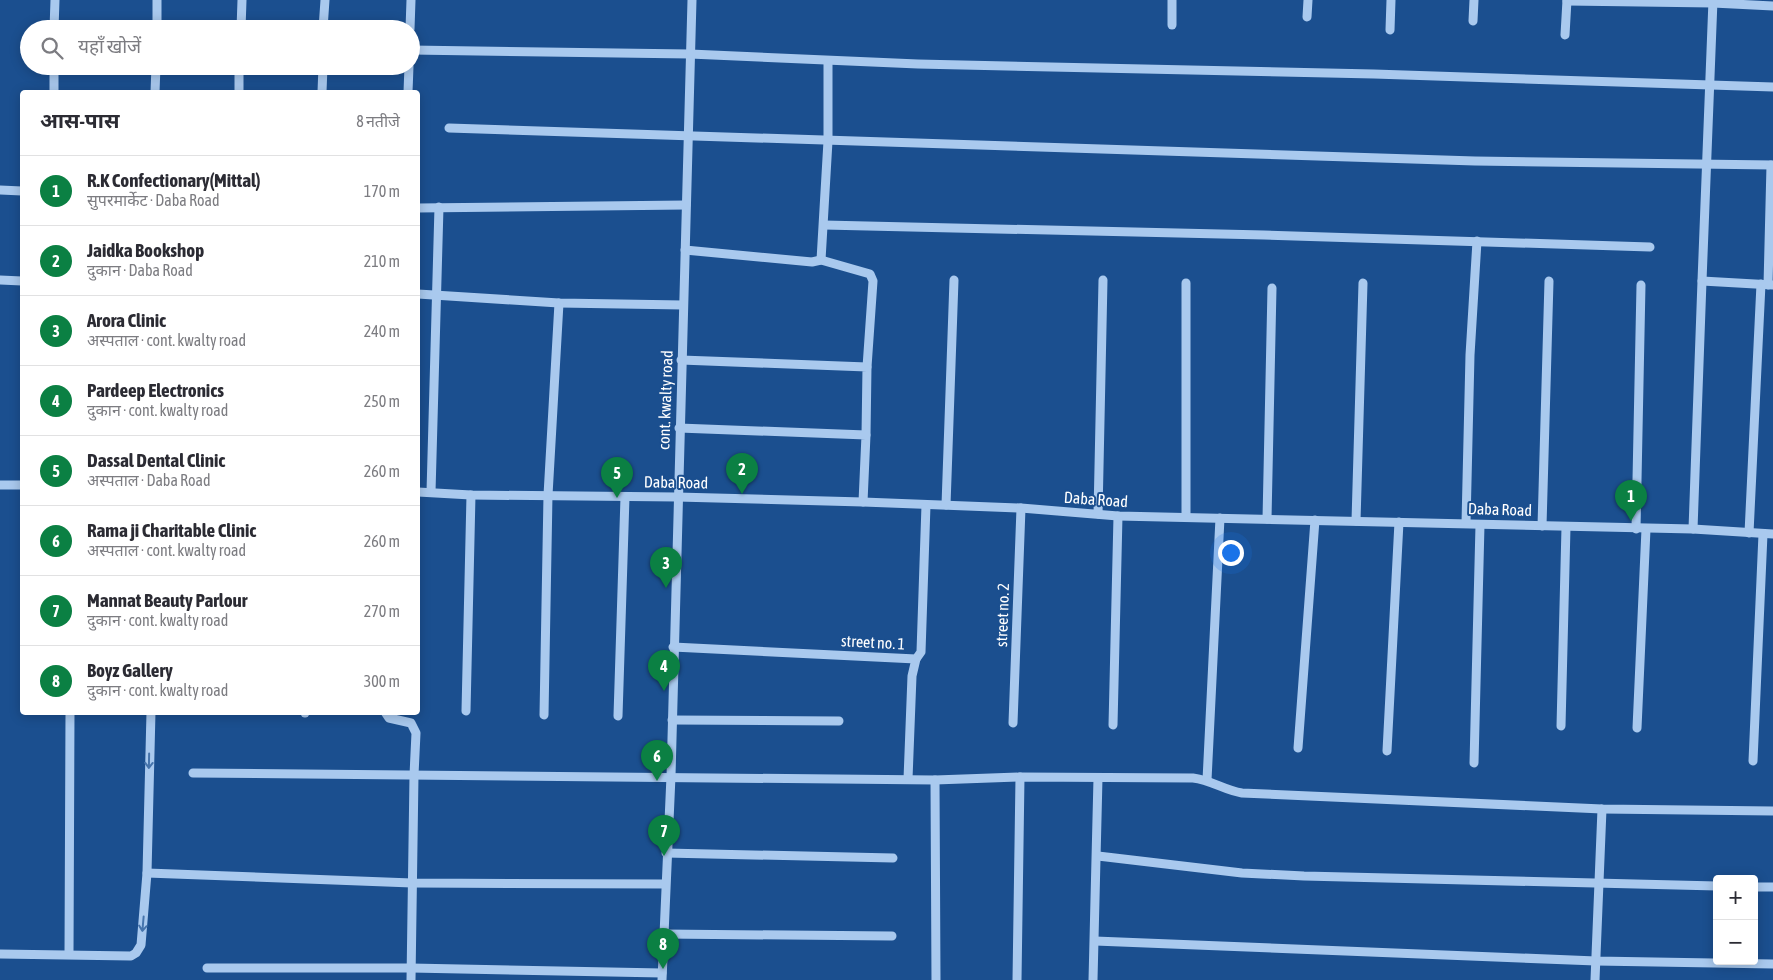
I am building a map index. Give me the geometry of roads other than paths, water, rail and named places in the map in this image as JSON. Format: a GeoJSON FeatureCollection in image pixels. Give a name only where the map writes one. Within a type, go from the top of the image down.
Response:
{"type":"FeatureCollection","features":[{"type":"Feature","properties":{"kind":"street"},"geometry":{"type":"LineString","coordinates":[[54,20],[55,0]]}},
{"type":"Feature","properties":{"kind":"street"},"geometry":{"type":"LineString","coordinates":[[157,0],[157,20]]}},
{"type":"Feature","properties":{"kind":"street"},"geometry":{"type":"LineString","coordinates":[[241,20],[242,0]]}},
{"type":"Feature","properties":{"kind":"street"},"geometry":{"type":"LineString","coordinates":[[323,20],[324,0]]}},
{"type":"Feature","properties":{"kind":"street"},"geometry":{"type":"LineString","coordinates":[[410,20],[411,0]]}},
{"type":"Feature","properties":{"kind":"street","name":"cont. kwalty road"},"geometry":{"type":"LineString","coordinates":[[662,976],[664,884],[671,776],[677,496],[692,0]]}},
{"type":"Feature","properties":{"kind":"street"},"geometry":{"type":"LineString","coordinates":[[1172,0],[1172,25]]}},
{"type":"Feature","properties":{"kind":"street"},"geometry":{"type":"LineString","coordinates":[[1306,17],[1308,0]]}},
{"type":"Feature","properties":{"kind":"street"},"geometry":{"type":"LineString","coordinates":[[1390,30],[1391,0]]}},
{"type":"Feature","properties":{"kind":"street"},"geometry":{"type":"LineString","coordinates":[[1473,21],[1474,0]]}},
{"type":"Feature","properties":{"kind":"street"},"geometry":{"type":"LineString","coordinates":[[1565,35],[1567,0],[1714,1],[1773,6]]}},
{"type":"Feature","properties":{"kind":"street"},"geometry":{"type":"LineString","coordinates":[[1693,529],[1714,1]]}},
{"type":"Feature","properties":{"kind":"street"},"geometry":{"type":"LineString","coordinates":[[420,50],[690,54],[828,62],[1773,86]]}},
{"type":"Feature","properties":{"kind":"street"},"geometry":{"type":"LineString","coordinates":[[821,260],[828,141],[828,62]]}},
{"type":"Feature","properties":{"kind":"street"},"geometry":{"type":"LineString","coordinates":[[54,75],[54,90]]}},
{"type":"Feature","properties":{"kind":"street"},"geometry":{"type":"LineString","coordinates":[[156,75],[156,90]]}},
{"type":"Feature","properties":{"kind":"street"},"geometry":{"type":"LineString","coordinates":[[239,90],[240,75]]}},
{"type":"Feature","properties":{"kind":"street"},"geometry":{"type":"LineString","coordinates":[[322,75],[322,90]]}},
{"type":"Feature","properties":{"kind":"street"},"geometry":{"type":"LineString","coordinates":[[408,75],[408,90]]}},
{"type":"Feature","properties":{"kind":"street"},"geometry":{"type":"LineString","coordinates":[[449,128],[1475,161],[1772,165],[1767,285],[1749,533]]}},
{"type":"Feature","properties":{"kind":"street"},"geometry":{"type":"LineString","coordinates":[[0,190],[20,191]]}},
{"type":"Feature","properties":{"kind":"street"},"geometry":{"type":"LineString","coordinates":[[420,208],[686,205]]}},
{"type":"Feature","properties":{"kind":"street"},"geometry":{"type":"LineString","coordinates":[[431,492],[438,208]]}},
{"type":"Feature","properties":{"kind":"street"},"geometry":{"type":"LineString","coordinates":[[824,225],[1477,241],[1650,248]]}},
{"type":"Feature","properties":{"kind":"street"},"geometry":{"type":"LineString","coordinates":[[1466,523],[1470,355],[1477,241]]}},
{"type":"Feature","properties":{"kind":"street"},"geometry":{"type":"LineString","coordinates":[[685,250],[812,262],[821,260],[866,272],[872,277],[863,502]]}},
{"type":"Feature","properties":{"kind":"street"},"geometry":{"type":"LineString","coordinates":[[0,280],[20,281]]}},
{"type":"Feature","properties":{"kind":"street"},"geometry":{"type":"LineString","coordinates":[[946,505],[954,280]]}},
{"type":"Feature","properties":{"kind":"street"},"geometry":{"type":"LineString","coordinates":[[1098,514],[1103,280]]}},
{"type":"Feature","properties":{"kind":"street"},"geometry":{"type":"LineString","coordinates":[[1702,281],[1767,285]]}},
{"type":"Feature","properties":{"kind":"street"},"geometry":{"type":"LineString","coordinates":[[1542,526],[1549,282]]}},
{"type":"Feature","properties":{"kind":"street"},"geometry":{"type":"LineString","coordinates":[[1186,283],[1186,517]]}},
{"type":"Feature","properties":{"kind":"street"},"geometry":{"type":"LineString","coordinates":[[1356,521],[1363,283]]}},
{"type":"Feature","properties":{"kind":"street"},"geometry":{"type":"LineString","coordinates":[[1637,728],[1641,529],[1641,285]]}},
{"type":"Feature","properties":{"kind":"street"},"geometry":{"type":"LineString","coordinates":[[1268,519],[1272,288]]}},
{"type":"Feature","properties":{"kind":"street"},"geometry":{"type":"LineString","coordinates":[[420,294],[559,303],[683,305]]}},
{"type":"Feature","properties":{"kind":"street"},"geometry":{"type":"LineString","coordinates":[[544,715],[548,495],[559,303]]}},
{"type":"Feature","properties":{"kind":"street"},"geometry":{"type":"LineString","coordinates":[[681,360],[867,367]]}},
{"type":"Feature","properties":{"kind":"street"},"geometry":{"type":"LineString","coordinates":[[679,428],[866,435]]}},
{"type":"Feature","properties":{"kind":"street"},"geometry":{"type":"LineString","coordinates":[[0,486],[20,485]]}},
{"type":"Feature","properties":{"kind":"street","name":"Daba Road"},"geometry":{"type":"LineString","coordinates":[[420,492],[471,496],[677,496],[1021,508],[1118,516],[1693,529],[1773,534]]}},
{"type":"Feature","properties":{"kind":"street"},"geometry":{"type":"LineString","coordinates":[[466,711],[471,496]]}},
{"type":"Feature","properties":{"kind":"street"},"geometry":{"type":"LineString","coordinates":[[618,716],[625,496]]}},
{"type":"Feature","properties":{"kind":"street","name":"street no. 1"},"geometry":{"type":"LineString","coordinates":[[673,647],[916,659],[921,652],[926,506]]}},
{"type":"Feature","properties":{"kind":"street","name":"street no. 2"},"geometry":{"type":"LineString","coordinates":[[1013,723],[1021,508]]}},
{"type":"Feature","properties":{"kind":"street"},"geometry":{"type":"LineString","coordinates":[[1113,725],[1118,516]]}},
{"type":"Feature","properties":{"kind":"street"},"geometry":{"type":"LineString","coordinates":[[1207,780],[1220,518]]}},
{"type":"Feature","properties":{"kind":"street"},"geometry":{"type":"LineString","coordinates":[[1298,748],[1315,520]]}},
{"type":"Feature","properties":{"kind":"street"},"geometry":{"type":"LineString","coordinates":[[1387,751],[1399,522]]}},
{"type":"Feature","properties":{"kind":"street"},"geometry":{"type":"LineString","coordinates":[[1474,763],[1480,525]]}},
{"type":"Feature","properties":{"kind":"street"},"geometry":{"type":"LineString","coordinates":[[1561,726],[1566,527]]}},
{"type":"Feature","properties":{"kind":"street"},"geometry":{"type":"LineString","coordinates":[[1754,761],[1763,534]]}},
{"type":"Feature","properties":{"kind":"street"},"geometry":{"type":"LineString","coordinates":[[908,779],[912,676],[916,659]]}},
{"type":"Feature","properties":{"kind":"street"},"geometry":{"type":"LineString","coordinates":[[69,954],[70,715]]}},
{"type":"Feature","properties":{"kind":"street"},"geometry":{"type":"LineString","coordinates":[[0,954],[131,956],[136,953],[141,945],[147,873],[151,715]]}},
{"type":"Feature","properties":{"kind":"street"},"geometry":{"type":"LineString","coordinates":[[387,715],[389,718],[408,722],[415,727],[416,734],[411,980]]}},
{"type":"Feature","properties":{"kind":"street"},"geometry":{"type":"LineString","coordinates":[[672,720],[839,721]]}},
{"type":"Feature","properties":{"kind":"street"},"geometry":{"type":"LineString","coordinates":[[193,773],[671,776],[935,780],[1020,777],[1192,778],[1207,780],[1224,788],[1242,793],[1602,808],[1773,811]]}},
{"type":"Feature","properties":{"kind":"street"},"geometry":{"type":"LineString","coordinates":[[1017,980],[1020,777]]}},
{"type":"Feature","properties":{"kind":"street"},"geometry":{"type":"LineString","coordinates":[[1093,980],[1098,856],[1098,778]]}},
{"type":"Feature","properties":{"kind":"street"},"geometry":{"type":"LineString","coordinates":[[935,780],[936,980]]}},
{"type":"Feature","properties":{"kind":"street"},"geometry":{"type":"LineString","coordinates":[[1596,980],[1602,808]]}},
{"type":"Feature","properties":{"kind":"street"},"geometry":{"type":"LineString","coordinates":[[666,853],[893,858]]}},
{"type":"Feature","properties":{"kind":"street"},"geometry":{"type":"LineString","coordinates":[[1098,856],[1242,873],[1713,886]]}},
{"type":"Feature","properties":{"kind":"street"},"geometry":{"type":"LineString","coordinates":[[147,873],[412,883],[664,884]]}},
{"type":"Feature","properties":{"kind":"street"},"geometry":{"type":"LineString","coordinates":[[1758,887],[1773,887]]}},
{"type":"Feature","properties":{"kind":"street"},"geometry":{"type":"LineString","coordinates":[[663,934],[892,936]]}},
{"type":"Feature","properties":{"kind":"street"},"geometry":{"type":"LineString","coordinates":[[1095,941],[1596,961],[1773,964]]}},
{"type":"Feature","properties":{"kind":"street"},"geometry":{"type":"LineString","coordinates":[[207,968],[412,968],[662,976]]}},
{"type":"Feature","properties":{"kind":"place","name":"Jaidka Bookshop"},"geometry":{"type":"Point","coordinates":[742,494]}},
{"type":"Feature","properties":{"kind":"place","name":"Dassal Dental Clinic"},"geometry":{"type":"Point","coordinates":[617,498]}},
{"type":"Feature","properties":{"kind":"place","name":"R.K Confectionary(Mittal)"},"geometry":{"type":"Point","coordinates":[1631,521]}},
{"type":"Feature","properties":{"kind":"place","name":"Arora Clinic"},"geometry":{"type":"Point","coordinates":[666,588]}},
{"type":"Feature","properties":{"kind":"place","name":"Pardeep Electronics"},"geometry":{"type":"Point","coordinates":[664,691]}},
{"type":"Feature","properties":{"kind":"place","name":"Rama ji Charitable Clinic"},"geometry":{"type":"Point","coordinates":[657,781]}},
{"type":"Feature","properties":{"kind":"place","name":"Mannat Beauty Parlour"},"geometry":{"type":"Point","coordinates":[664,856]}},
{"type":"Feature","properties":{"kind":"place","name":"Boyz Gallery"},"geometry":{"type":"Point","coordinates":[663,969]}}]}
